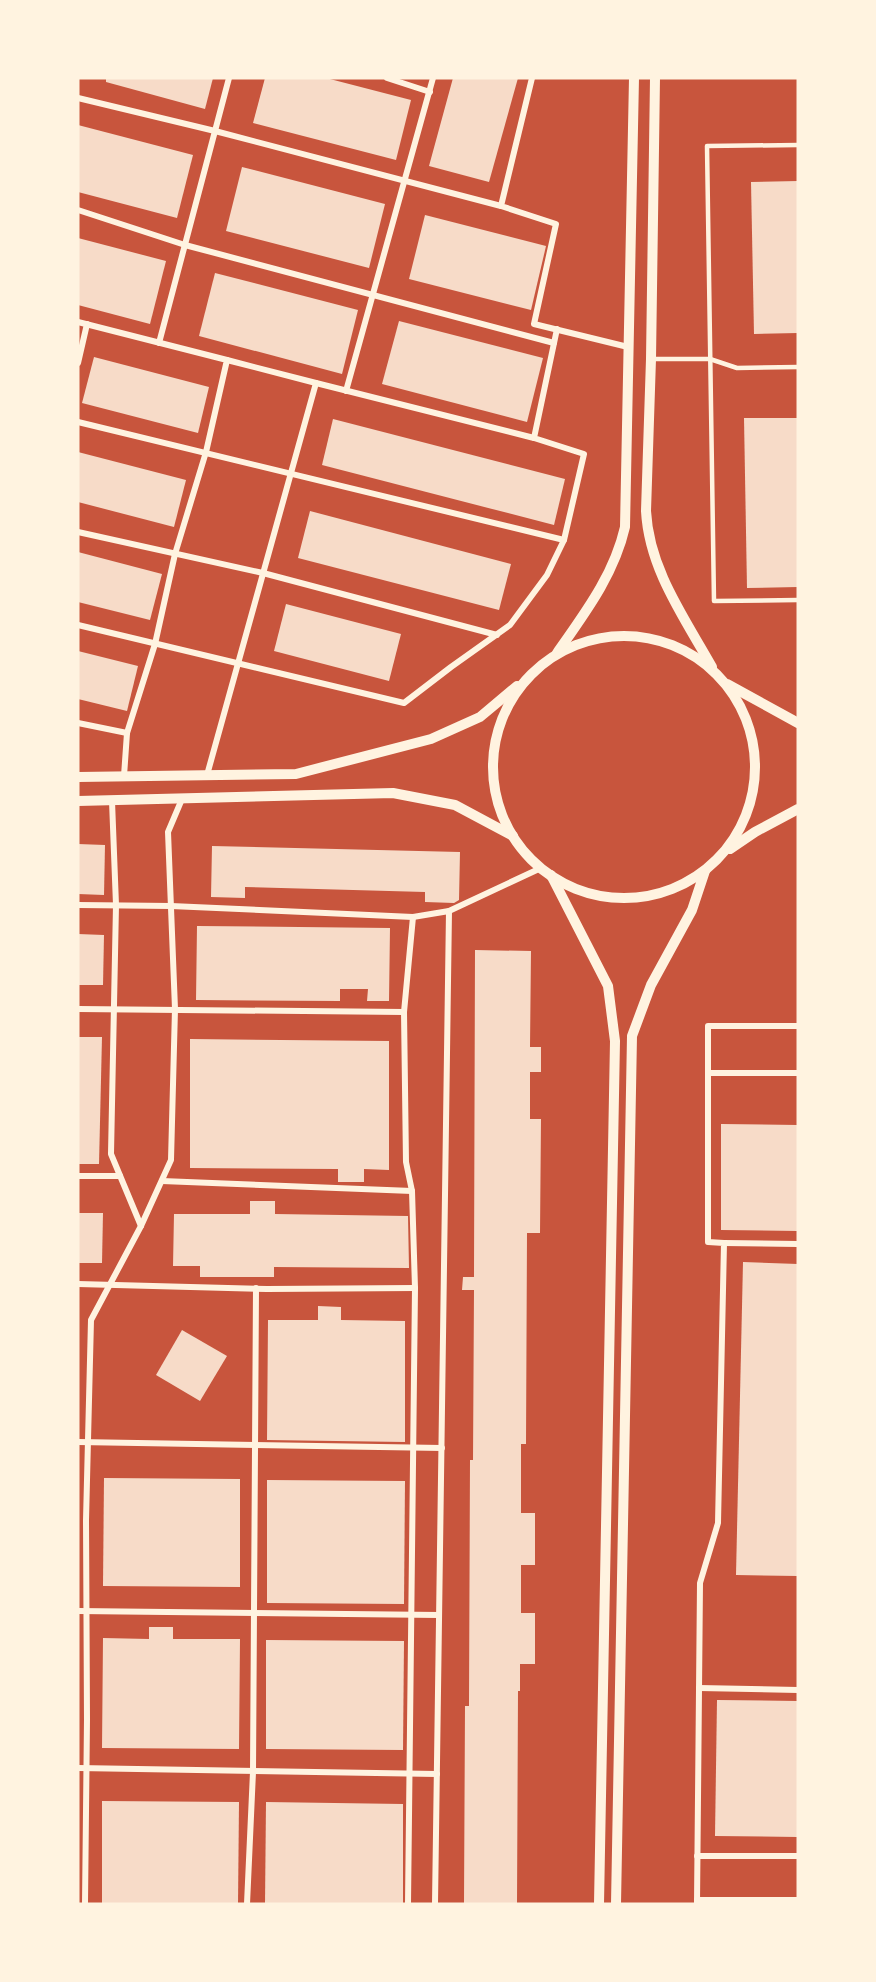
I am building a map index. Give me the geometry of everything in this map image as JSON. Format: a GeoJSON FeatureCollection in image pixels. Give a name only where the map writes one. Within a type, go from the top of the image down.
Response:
{"type":"FeatureCollection","features":[{"type":"Feature","properties":{"kind":"street"},"geometry":{"type":"LineString","coordinates":[[159,343],[229,78]]}},
{"type":"Feature","properties":{"kind":"street"},"geometry":{"type":"LineString","coordinates":[[387,78],[430,92]]}},
{"type":"Feature","properties":{"kind":"street"},"geometry":{"type":"LineString","coordinates":[[346,391],[434,78]]}},
{"type":"Feature","properties":{"kind":"street"},"geometry":{"type":"LineString","coordinates":[[501,206],[532,78]]}},
{"type":"Feature","properties":{"kind":"street"},"geometry":{"type":"LineString","coordinates":[[555,656],[609,574],[620,550],[625,527],[634,78]]}},
{"type":"Feature","properties":{"kind":"street"},"geometry":{"type":"LineString","coordinates":[[655,78],[647,533],[664,581],[715,673]]}},
{"type":"Feature","properties":{"kind":"street"},"geometry":{"type":"LineString","coordinates":[[78,98],[215,131],[501,206],[556,224],[534,324],[628,347]]}},
{"type":"Feature","properties":{"kind":"street"},"geometry":{"type":"LineString","coordinates":[[78,210],[185,246],[554,343]]}},
{"type":"Feature","properties":{"kind":"street"},"geometry":{"type":"LineString","coordinates":[[78,322],[534,438],[585,454],[564,540],[547,575],[510,625],[404,703],[78,625]]}},
{"type":"Feature","properties":{"kind":"street"},"geometry":{"type":"LineString","coordinates":[[78,363],[87,324]]}},
{"type":"Feature","properties":{"kind":"street"},"geometry":{"type":"LineString","coordinates":[[534,438],[556,329]]}},
{"type":"Feature","properties":{"kind":"street"},"geometry":{"type":"LineString","coordinates":[[124,776],[127,733],[155,644],[175,554],[206,452],[227,360]]}},
{"type":"Feature","properties":{"kind":"street"},"geometry":{"type":"LineString","coordinates":[[207,775],[316,383]]}},
{"type":"Feature","properties":{"kind":"street"},"geometry":{"type":"LineString","coordinates":[[78,422],[564,540]]}},
{"type":"Feature","properties":{"kind":"street"},"geometry":{"type":"LineString","coordinates":[[78,532],[263,573],[497,634]]}},
{"type":"Feature","properties":{"kind":"street"},"geometry":{"type":"LineString","coordinates":[[78,777],[296,774],[431,739],[480,717],[533,672],[555,656],[586,641],[612,637],[638,637],[671,645],[687,652],[715,673],[736,699],[752,738],[755,770],[751,801],[744,821],[734,840],[705,871],[688,882],[652,896],[612,898],[574,888],[541,868],[526,854],[513,836],[503,816],[496,795],[493,773],[494,750],[507,708],[533,672]]}},
{"type":"Feature","properties":{"kind":"street"},"geometry":{"type":"LineString","coordinates":[[724,682],[798,723]]}},
{"type":"Feature","properties":{"kind":"street"},"geometry":{"type":"LineString","coordinates":[[78,723],[127,733]]}},
{"type":"Feature","properties":{"kind":"street"},"geometry":{"type":"LineString","coordinates":[[78,801],[393,793],[455,805],[513,836]]}},
{"type":"Feature","properties":{"kind":"street"},"geometry":{"type":"LineString","coordinates":[[85,1904],[86,1612],[91,1320],[141,1226],[171,1160],[175,1009],[168,832],[182,799]]}},
{"type":"Feature","properties":{"kind":"street"},"geometry":{"type":"LineString","coordinates":[[112,801],[116,905],[111,1154],[141,1226]]}},
{"type":"Feature","properties":{"kind":"street"},"geometry":{"type":"LineString","coordinates":[[720,856],[755,832],[798,809]]}},
{"type":"Feature","properties":{"kind":"street"},"geometry":{"type":"LineString","coordinates":[[78,905],[171,906],[413,917],[449,910],[541,868]]}},
{"type":"Feature","properties":{"kind":"street"},"geometry":{"type":"LineString","coordinates":[[616,1904],[632,1036],[651,985],[692,910],[705,871]]}},
{"type":"Feature","properties":{"kind":"street"},"geometry":{"type":"LineString","coordinates":[[551,875],[608,986],[615,1041],[598,1904]]}},
{"type":"Feature","properties":{"kind":"street"},"geometry":{"type":"LineString","coordinates":[[435,1904],[449,910]]}},
{"type":"Feature","properties":{"kind":"street"},"geometry":{"type":"LineString","coordinates":[[408,1904],[415,1288],[412,1191],[406,1162],[404,1012],[413,917]]}},
{"type":"Feature","properties":{"kind":"street"},"geometry":{"type":"LineString","coordinates":[[78,1009],[404,1012]]}},
{"type":"Feature","properties":{"kind":"street"},"geometry":{"type":"LineString","coordinates":[[798,1026],[708,1026],[708,1242],[798,1244]]}},
{"type":"Feature","properties":{"kind":"street"},"geometry":{"type":"LineString","coordinates":[[708,1072],[798,1072]]}},
{"type":"Feature","properties":{"kind":"street"},"geometry":{"type":"LineString","coordinates":[[78,1176],[120,1176]]}},
{"type":"Feature","properties":{"kind":"street"},"geometry":{"type":"LineString","coordinates":[[162,1181],[412,1191]]}},
{"type":"Feature","properties":{"kind":"street"},"geometry":{"type":"LineString","coordinates":[[724,1244],[718,1523],[700,1583],[697,1902],[798,1900]]}},
{"type":"Feature","properties":{"kind":"street"},"geometry":{"type":"LineString","coordinates":[[78,1284],[256,1288],[415,1288]]}},
{"type":"Feature","properties":{"kind":"street"},"geometry":{"type":"LineString","coordinates":[[247,1904],[253,1772],[256,1288]]}},
{"type":"Feature","properties":{"kind":"street"},"geometry":{"type":"LineString","coordinates":[[78,1442],[442,1448]]}},
{"type":"Feature","properties":{"kind":"street"},"geometry":{"type":"LineString","coordinates":[[78,1611],[439,1615]]}},
{"type":"Feature","properties":{"kind":"street"},"geometry":{"type":"LineString","coordinates":[[699,1688],[798,1690]]}},
{"type":"Feature","properties":{"kind":"street"},"geometry":{"type":"LineString","coordinates":[[78,1768],[437,1774]]}},
{"type":"Feature","properties":{"kind":"street"},"geometry":{"type":"LineString","coordinates":[[697,1856],[798,1856]]}},
{"type":"Feature","properties":{"kind":"lane"},"geometry":{"type":"LineString","coordinates":[[798,145],[707,146],[714,601],[798,600]]}},
{"type":"Feature","properties":{"kind":"lane"},"geometry":{"type":"LineString","coordinates":[[651,359],[710,359],[737,368],[798,367]]}},
{"type":"Feature","properties":{"kind":"building"},"geometry":{"type":"Polygon","coordinates":[[[106,78],[213,78],[205,109],[106,82],[106,78]]]}},
{"type":"Feature","properties":{"kind":"building"},"geometry":{"type":"Polygon","coordinates":[[[265,78],[326,78],[411,100],[396,160],[253,123],[265,78]]]}},
{"type":"Feature","properties":{"kind":"building"},"geometry":{"type":"Polygon","coordinates":[[[453,78],[518,78],[489,182],[429,166],[453,78]]]}},
{"type":"Feature","properties":{"kind":"building"},"geometry":{"type":"Polygon","coordinates":[[[78,125],[193,155],[177,218],[78,192],[78,125]]]}},
{"type":"Feature","properties":{"kind":"building"},"geometry":{"type":"Polygon","coordinates":[[[242,167],[385,204],[369,268],[226,231],[242,167]]]}},
{"type":"Feature","properties":{"kind":"building"},"geometry":{"type":"Polygon","coordinates":[[[798,181],[798,333],[754,334],[751,182],[798,181]]]}},
{"type":"Feature","properties":{"kind":"building"},"geometry":{"type":"Polygon","coordinates":[[[425,215],[546,246],[531,310],[409,279],[425,215]]]}},
{"type":"Feature","properties":{"kind":"building"},"geometry":{"type":"Polygon","coordinates":[[[78,238],[166,261],[150,324],[78,305],[78,238]]]}},
{"type":"Feature","properties":{"kind":"building"},"geometry":{"type":"Polygon","coordinates":[[[215,273],[358,310],[342,374],[199,336],[215,273]]]}},
{"type":"Feature","properties":{"kind":"building"},"geometry":{"type":"Polygon","coordinates":[[[399,321],[543,358],[527,422],[382,384],[399,321]]]}},
{"type":"Feature","properties":{"kind":"building"},"geometry":{"type":"Polygon","coordinates":[[[94,357],[209,387],[198,433],[82,403],[94,357]]]}},
{"type":"Feature","properties":{"kind":"building"},"geometry":{"type":"Polygon","coordinates":[[[744,418],[798,418],[798,587],[747,588],[744,418]]]}},
{"type":"Feature","properties":{"kind":"building"},"geometry":{"type":"Polygon","coordinates":[[[333,419],[565,479],[554,525],[322,465],[333,419]]]}},
{"type":"Feature","properties":{"kind":"building"},"geometry":{"type":"Polygon","coordinates":[[[78,452],[186,480],[174,527],[78,502],[78,452]]]}},
{"type":"Feature","properties":{"kind":"building"},"geometry":{"type":"Polygon","coordinates":[[[310,511],[511,564],[499,610],[298,558],[310,511]]]}},
{"type":"Feature","properties":{"kind":"building"},"geometry":{"type":"Polygon","coordinates":[[[78,552],[162,574],[150,620],[78,602],[78,552]]]}},
{"type":"Feature","properties":{"kind":"building"},"geometry":{"type":"Polygon","coordinates":[[[286,604],[401,634],[389,681],[274,651],[286,604]]]}},
{"type":"Feature","properties":{"kind":"building"},"geometry":{"type":"Polygon","coordinates":[[[78,651],[138,666],[127,711],[78,699],[78,651]]]}},
{"type":"Feature","properties":{"kind":"building"},"geometry":{"type":"Polygon","coordinates":[[[78,844],[105,845],[104,895],[78,894],[78,844]]]}},
{"type":"Feature","properties":{"kind":"building"},"geometry":{"type":"Polygon","coordinates":[[[212,846],[460,852],[459,900],[454,903],[425,902],[425,892],[245,887],[245,898],[211,897],[212,846]]]}},
{"type":"Feature","properties":{"kind":"building"},"geometry":{"type":"Polygon","coordinates":[[[197,926],[390,928],[389,1001],[367,1001],[368,989],[340,989],[340,1001],[196,1000],[197,926]]]}},
{"type":"Feature","properties":{"kind":"building"},"geometry":{"type":"Polygon","coordinates":[[[78,934],[104,935],[103,985],[78,985],[78,934]]]}},
{"type":"Feature","properties":{"kind":"building"},"geometry":{"type":"Polygon","coordinates":[[[475,950],[531,951],[530,1047],[541,1047],[541,1072],[530,1072],[530,1119],[541,1119],[540,1233],[527,1233],[526,1444],[521,1444],[521,1513],[535,1513],[535,1565],[521,1565],[521,1613],[535,1613],[535,1664],[520,1664],[517,1904],[464,1904],[465,1706],[469,1706],[470,1460],[473,1460],[474,1290],[462,1290],[463,1277],[474,1277],[475,950]]]}},
{"type":"Feature","properties":{"kind":"building"},"geometry":{"type":"Polygon","coordinates":[[[78,1037],[102,1037],[99,1164],[78,1164],[78,1037]]]}},
{"type":"Feature","properties":{"kind":"building"},"geometry":{"type":"Polygon","coordinates":[[[190,1039],[389,1041],[389,1170],[364,1169],[364,1182],[338,1182],[338,1169],[190,1168],[190,1039]]]}},
{"type":"Feature","properties":{"kind":"building"},"geometry":{"type":"Polygon","coordinates":[[[721,1124],[798,1125],[798,1231],[721,1230],[721,1124]]]}},
{"type":"Feature","properties":{"kind":"building"},"geometry":{"type":"Polygon","coordinates":[[[250,1201],[275,1201],[275,1214],[408,1216],[409,1268],[274,1267],[274,1277],[200,1277],[200,1266],[173,1266],[174,1214],[250,1214],[250,1201]]]}},
{"type":"Feature","properties":{"kind":"building"},"geometry":{"type":"Polygon","coordinates":[[[78,1213],[103,1213],[102,1263],[78,1263],[78,1213]]]}},
{"type":"Feature","properties":{"kind":"building"},"geometry":{"type":"Polygon","coordinates":[[[743,1262],[798,1264],[798,1576],[736,1575],[743,1262]]]}},
{"type":"Feature","properties":{"kind":"building"},"geometry":{"type":"Polygon","coordinates":[[[318,1306],[341,1307],[341,1320],[405,1321],[405,1442],[267,1440],[268,1320],[318,1320],[318,1306]]]}},
{"type":"Feature","properties":{"kind":"building"},"geometry":{"type":"Polygon","coordinates":[[[182,1330],[227,1356],[200,1401],[156,1375],[182,1330]]]}},
{"type":"Feature","properties":{"kind":"building"},"geometry":{"type":"Polygon","coordinates":[[[104,1478],[240,1479],[240,1587],[103,1586],[104,1478]]]}},
{"type":"Feature","properties":{"kind":"building"},"geometry":{"type":"Polygon","coordinates":[[[267,1480],[405,1481],[404,1604],[267,1603],[267,1480]]]}},
{"type":"Feature","properties":{"kind":"building"},"geometry":{"type":"Polygon","coordinates":[[[149,1627],[173,1627],[173,1639],[240,1639],[239,1749],[102,1748],[103,1638],[149,1639],[149,1627]]]}},
{"type":"Feature","properties":{"kind":"building"},"geometry":{"type":"Polygon","coordinates":[[[266,1640],[404,1641],[403,1750],[266,1749],[266,1640]]]}},
{"type":"Feature","properties":{"kind":"building"},"geometry":{"type":"Polygon","coordinates":[[[717,1700],[798,1701],[798,1837],[715,1836],[717,1700]]]}},
{"type":"Feature","properties":{"kind":"building"},"geometry":{"type":"Polygon","coordinates":[[[102,1801],[239,1802],[238,1904],[102,1904],[102,1801]]]}},
{"type":"Feature","properties":{"kind":"building"},"geometry":{"type":"Polygon","coordinates":[[[266,1802],[403,1804],[403,1904],[265,1904],[266,1802]]]}}]}
